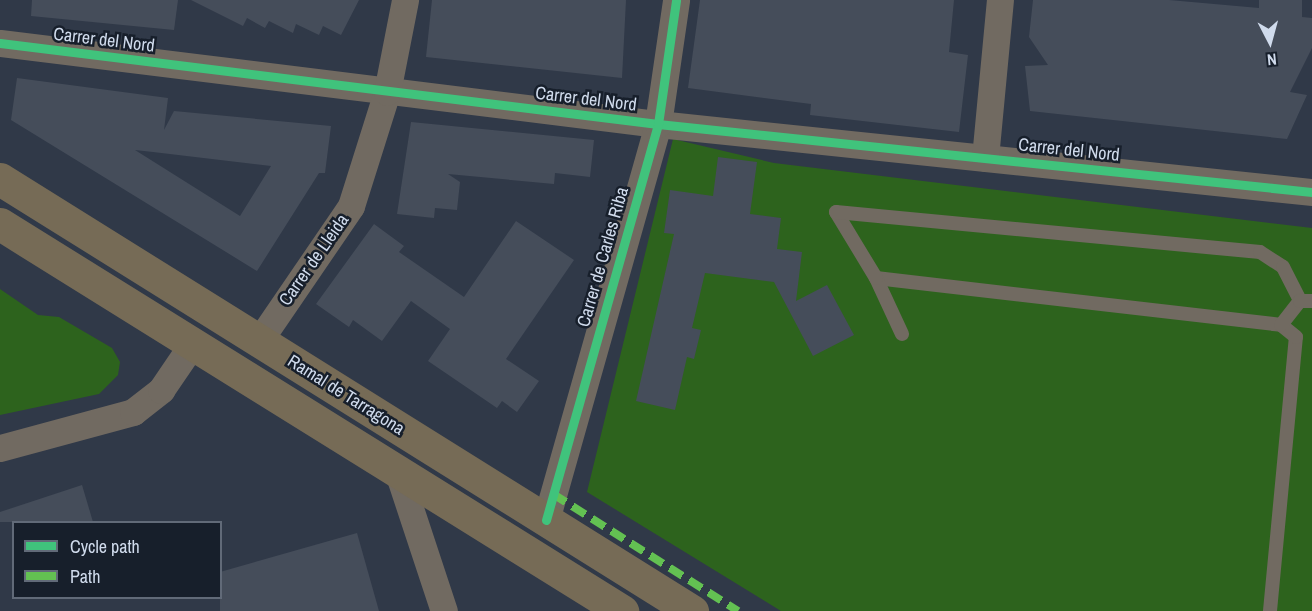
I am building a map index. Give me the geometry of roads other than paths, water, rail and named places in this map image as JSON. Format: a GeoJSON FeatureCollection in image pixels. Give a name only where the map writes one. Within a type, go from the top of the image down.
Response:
{"type":"FeatureCollection","features":[{"type":"Feature","properties":{"kind":"main road","name":"Ramal de Tarragona"},"geometry":{"type":"LineString","coordinates":[[0,179],[692,611]]}},
{"type":"Feature","properties":{"kind":"main road","name":"Ramal de Tarragona"},"geometry":{"type":"LineString","coordinates":[[0,224],[191,346],[398,471],[622,611]]}},
{"type":"Feature","properties":{"kind":"street","name":"Carrer de Lleida"},"geometry":{"type":"LineString","coordinates":[[259,340],[351,206],[387,92],[405,0]]}},
{"type":"Feature","properties":{"kind":"street","name":"Carrer de Carles Riba"},"geometry":{"type":"LineString","coordinates":[[546,520],[658,124],[676,0]]}},
{"type":"Feature","properties":{"kind":"street"},"geometry":{"type":"LineString","coordinates":[[985,158],[1000,0]]}},
{"type":"Feature","properties":{"kind":"street","name":"Carrer del Nord"},"geometry":{"type":"LineString","coordinates":[[0,43],[658,124],[1312,192]]}},
{"type":"Feature","properties":{"kind":"street"},"geometry":{"type":"LineString","coordinates":[[0,448],[133,412],[161,390],[191,346]]}},
{"type":"Feature","properties":{"kind":"street"},"geometry":{"type":"LineString","coordinates":[[398,471],[444,611]]}},
{"type":"Feature","properties":{"kind":"lane"},"geometry":{"type":"LineString","coordinates":[[902,334],[876,278],[836,212],[1260,252],[1283,267],[1306,301],[1281,325]]}},
{"type":"Feature","properties":{"kind":"lane"},"geometry":{"type":"LineString","coordinates":[[876,278],[1281,325],[1296,337],[1270,611]]}}]}
